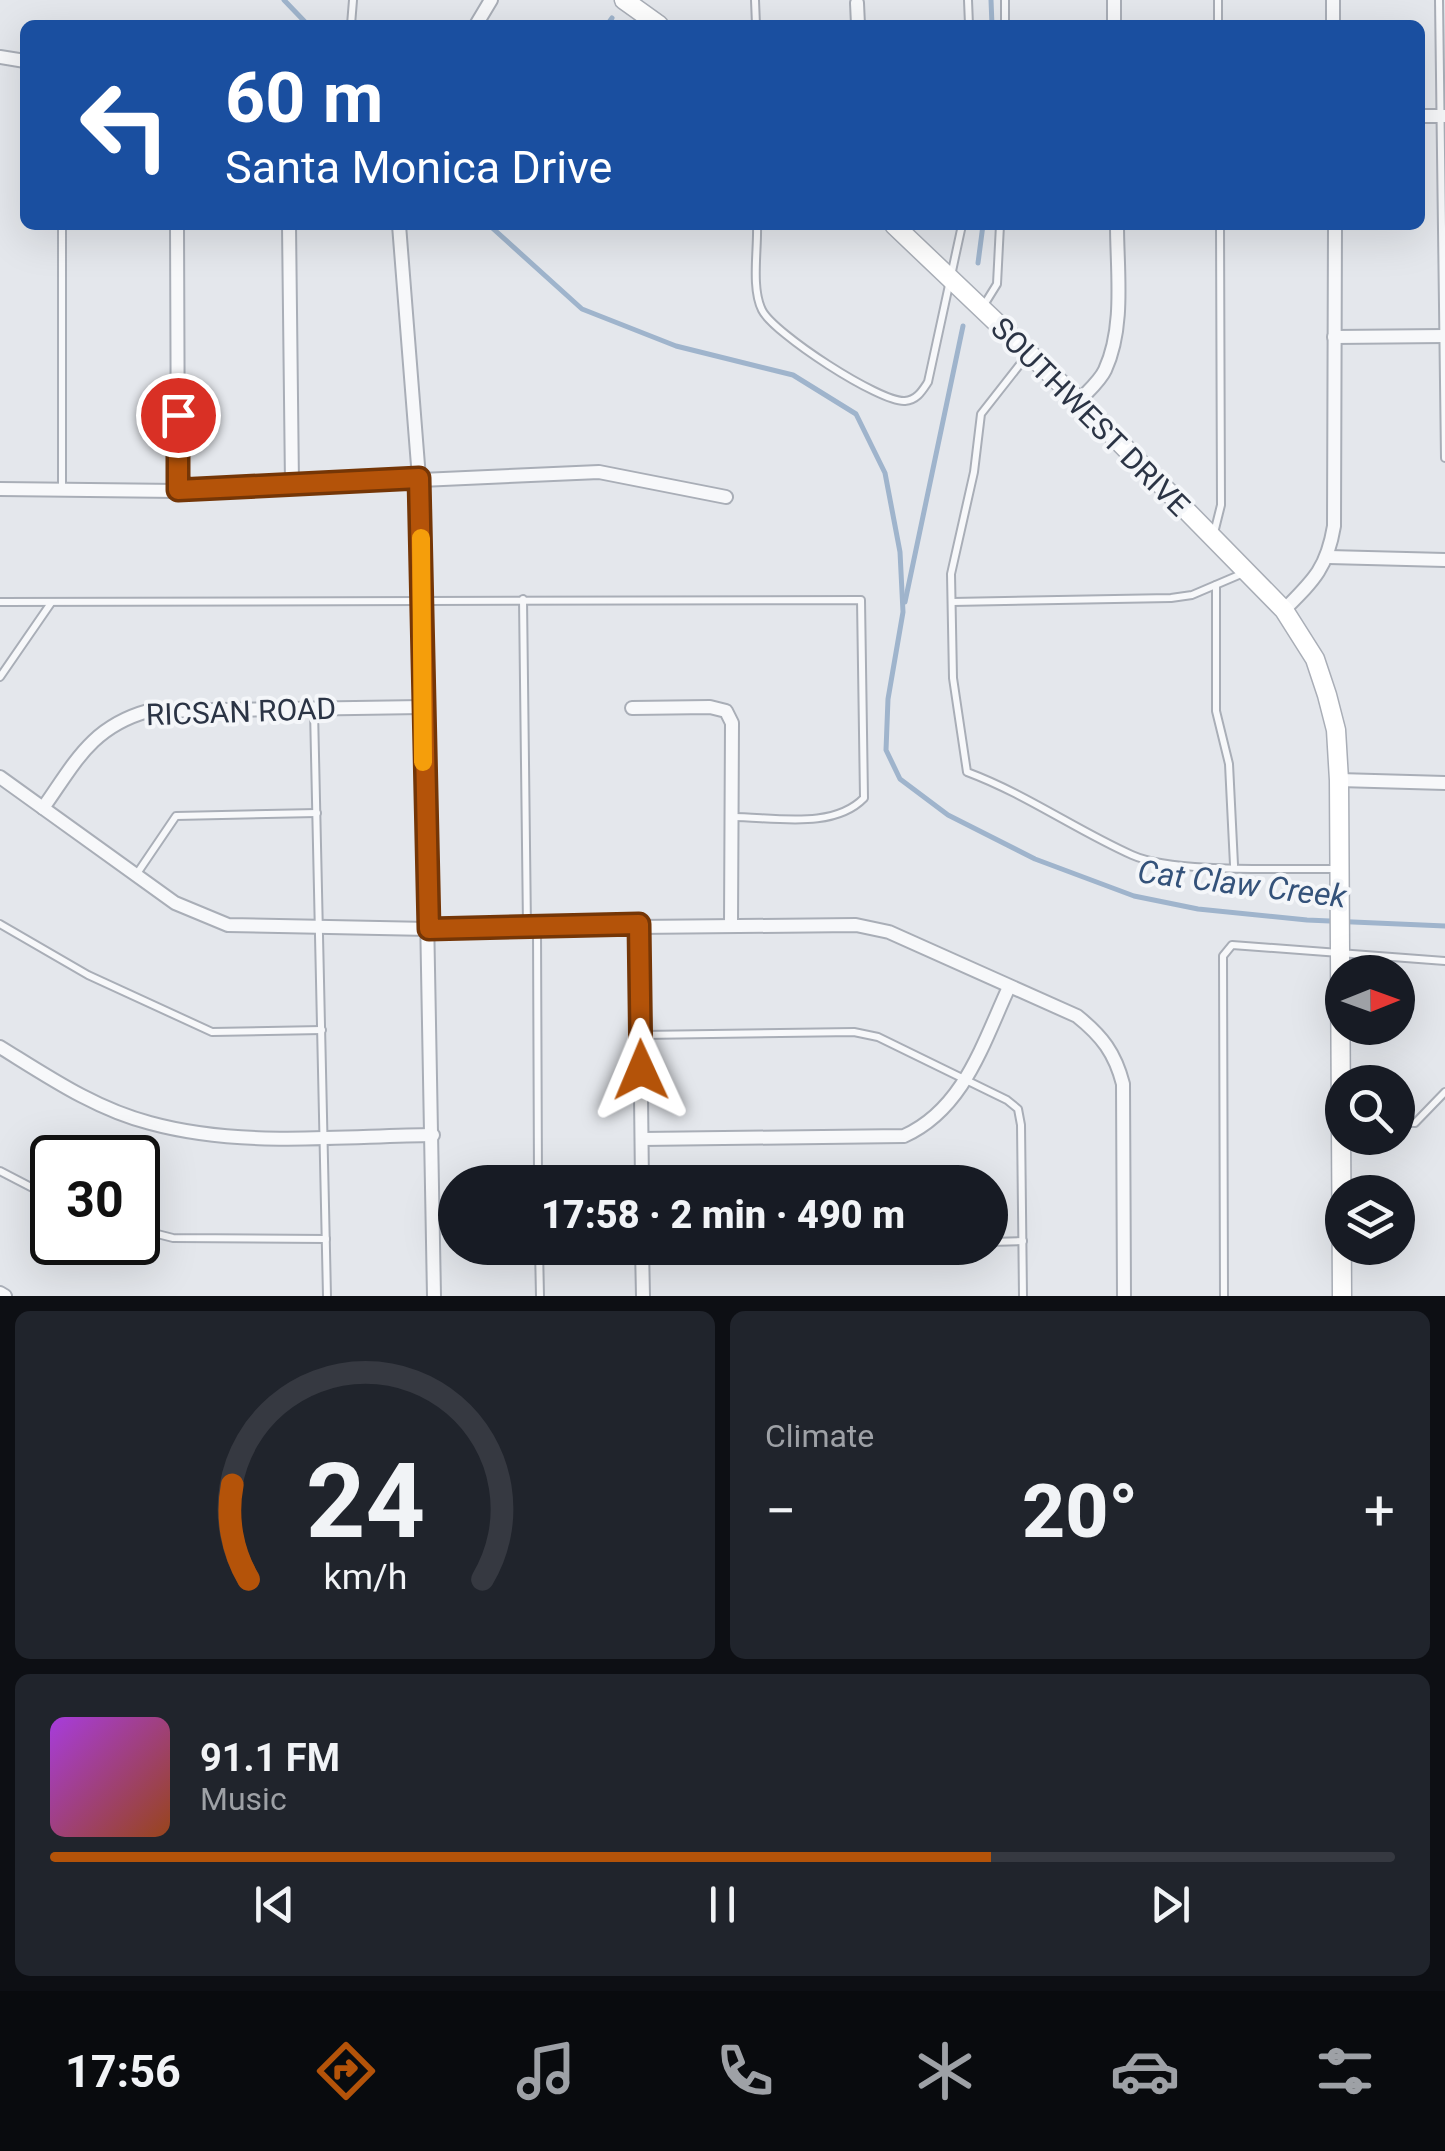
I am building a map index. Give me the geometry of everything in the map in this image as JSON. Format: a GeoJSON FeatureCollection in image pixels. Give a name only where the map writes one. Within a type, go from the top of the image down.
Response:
{"type":"FeatureCollection","features":[{"type":"Feature","properties":{"kind":"main road"},"geometry":{"type":"LineString","coordinates":[[624,0],[652,20]]}},
{"type":"Feature","properties":{"kind":"main road","name":"SOUTHWEST DRIVE"},"geometry":{"type":"LineString","coordinates":[[899,230],[1079,401],[1248,571],[1284,610],[1315,659],[1336,730],[1340,1065]]}},
{"type":"Feature","properties":{"kind":"main road","name":"SOUTHWEST DRIVE"},"geometry":{"type":"LineString","coordinates":[[1341,1155],[1342,1296]]}},
{"type":"Feature","properties":{"kind":"street"},"geometry":{"type":"LineString","coordinates":[[857,2],[858,20]]}},
{"type":"Feature","properties":{"kind":"street"},"geometry":{"type":"LineString","coordinates":[[177,230],[178,490]]}},
{"type":"Feature","properties":{"kind":"street"},"geometry":{"type":"LineString","coordinates":[[289,230],[292,484]]}},
{"type":"Feature","properties":{"kind":"street"},"geometry":{"type":"LineString","coordinates":[[399,230],[419,478],[434,1296]]}},
{"type":"Feature","properties":{"kind":"street"},"geometry":{"type":"LineString","coordinates":[[1079,401],[1105,372],[1118,307],[1117,230]]}},
{"type":"Feature","properties":{"kind":"street"},"geometry":{"type":"LineString","coordinates":[[1284,610],[1316,578],[1329,557],[1336,488],[1335,230]]}},
{"type":"Feature","properties":{"kind":"street"},"geometry":{"type":"LineString","coordinates":[[1334,336],[1443,336]]}},
{"type":"Feature","properties":{"kind":"street"},"geometry":{"type":"LineString","coordinates":[[0,490],[178,490],[600,472],[726,497]]}},
{"type":"Feature","properties":{"kind":"street"},"geometry":{"type":"LineString","coordinates":[[1329,557],[1445,560]]}},
{"type":"Feature","properties":{"kind":"street","name":"RICSAN ROAD"},"geometry":{"type":"LineString","coordinates":[[43,808],[94,736],[122,718],[148,712],[422,707]]}},
{"type":"Feature","properties":{"kind":"street"},"geometry":{"type":"LineString","coordinates":[[632,708],[710,707],[726,712],[732,723],[732,925]]}},
{"type":"Feature","properties":{"kind":"street"},"geometry":{"type":"LineString","coordinates":[[0,777],[175,903],[228,925],[429,929],[639,924],[872,928],[1077,1016],[1099,1034],[1116,1057],[1123,1084],[1124,1296]]}},
{"type":"Feature","properties":{"kind":"street"},"geometry":{"type":"LineString","coordinates":[[1339,780],[1445,783]]}},
{"type":"Feature","properties":{"kind":"street"},"geometry":{"type":"LineString","coordinates":[[639,924],[642,1165]]}},
{"type":"Feature","properties":{"kind":"street"},"geometry":{"type":"LineString","coordinates":[[642,1139],[904,1136],[929,1125],[950,1104],[1009,987]]}},
{"type":"Feature","properties":{"kind":"street"},"geometry":{"type":"LineString","coordinates":[[0,1047],[88,1100],[148,1123],[218,1136],[433,1135]]}},
{"type":"Feature","properties":{"kind":"street"},"geometry":{"type":"LineString","coordinates":[[642,1265],[642,1296]]}},
{"type":"Feature","properties":{"kind":"lane"},"geometry":{"type":"LineString","coordinates":[[1441,1],[1445,458]]}},
{"type":"Feature","properties":{"kind":"lane"},"geometry":{"type":"LineString","coordinates":[[62,230],[62,490]]}},
{"type":"Feature","properties":{"kind":"lane"},"geometry":{"type":"LineString","coordinates":[[757,230],[758,299],[771,324],[877,394],[895,400],[914,399],[928,382],[961,230]]}},
{"type":"Feature","properties":{"kind":"lane"},"geometry":{"type":"LineString","coordinates":[[982,308],[997,284],[1000,230]]}},
{"type":"Feature","properties":{"kind":"lane"},"geometry":{"type":"LineString","coordinates":[[1212,538],[1221,505],[1220,230]]}},
{"type":"Feature","properties":{"kind":"lane"},"geometry":{"type":"LineString","coordinates":[[1029,354],[981,414],[974,472],[950,574],[953,678],[968,772],[1028,797],[1136,857],[1234,866],[1339,868]]}},
{"type":"Feature","properties":{"kind":"lane"},"geometry":{"type":"LineString","coordinates":[[952,602],[1171,598],[1216,586],[1248,571]]}},
{"type":"Feature","properties":{"kind":"lane"},"geometry":{"type":"LineString","coordinates":[[1216,586],[1216,711],[1229,764],[1234,866]]}},
{"type":"Feature","properties":{"kind":"lane"},"geometry":{"type":"LineString","coordinates":[[523,598],[538,1165]]}},
{"type":"Feature","properties":{"kind":"lane"},"geometry":{"type":"LineString","coordinates":[[0,602],[861,600],[864,798],[852,810],[832,818],[732,817]]}},
{"type":"Feature","properties":{"kind":"lane"},"geometry":{"type":"LineString","coordinates":[[0,677],[52,602]]}},
{"type":"Feature","properties":{"kind":"lane"},"geometry":{"type":"LineString","coordinates":[[314,708],[327,1296]]}},
{"type":"Feature","properties":{"kind":"lane"},"geometry":{"type":"LineString","coordinates":[[136,875],[176,816],[317,814]]}},
{"type":"Feature","properties":{"kind":"lane"},"geometry":{"type":"LineString","coordinates":[[0,924],[88,975],[212,1032],[322,1030]]}},
{"type":"Feature","properties":{"kind":"lane"},"geometry":{"type":"LineString","coordinates":[[1224,1296],[1223,956],[1232,945],[1445,961]]}},
{"type":"Feature","properties":{"kind":"lane"},"geometry":{"type":"LineString","coordinates":[[641,1036],[854,1032],[878,1037],[966,1078],[1018,1109],[1023,1296]]}},
{"type":"Feature","properties":{"kind":"lane"},"geometry":{"type":"LineString","coordinates":[[1415,1122],[1445,1092]]}},
{"type":"Feature","properties":{"kind":"lane"},"geometry":{"type":"LineString","coordinates":[[0,1171],[30,1187]]}},
{"type":"Feature","properties":{"kind":"lane"},"geometry":{"type":"LineString","coordinates":[[160,1235],[326,1239]]}},
{"type":"Feature","properties":{"kind":"lane"},"geometry":{"type":"LineString","coordinates":[[1008,1241],[1022,1241]]}},
{"type":"Feature","properties":{"kind":"lane"},"geometry":{"type":"LineString","coordinates":[[539,1265],[540,1296]]}},
{"type":"Feature","properties":{"kind":"waterway","name":"Cat Claw Creek"},"geometry":{"type":"LineString","coordinates":[[284,0],[303,20]]}},
{"type":"Feature","properties":{"kind":"waterway"},"geometry":{"type":"LineString","coordinates":[[991,0],[992,20]]}},
{"type":"Feature","properties":{"kind":"waterway","name":"Cat Claw Creek"},"geometry":{"type":"LineString","coordinates":[[495,230],[582,309],[676,346],[793,375],[856,414],[885,473],[900,552],[903,612],[888,699],[886,750],[900,779],[948,815],[1035,859],[1134,896],[1198,909],[1307,920],[1445,926]]}},
{"type":"Feature","properties":{"kind":"waterway"},"geometry":{"type":"LineString","coordinates":[[978,263],[982,230]]}},
{"type":"Feature","properties":{"kind":"waterway"},"geometry":{"type":"LineString","coordinates":[[905,602],[963,326]]}},
{"type":"Feature","properties":{"kind":"slow traffic"},"geometry":{"type":"LineString","coordinates":[[421,538],[423,762]]}},
{"type":"Feature","properties":{"kind":"route"},"geometry":{"type":"LineString","coordinates":[[178,415],[178,490],[419,478],[429,929],[639,924],[641,1070]]}}]}
